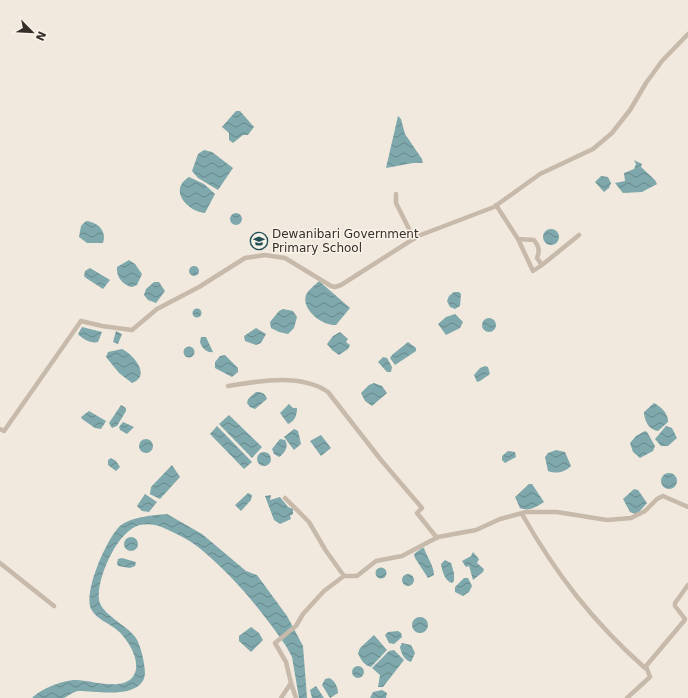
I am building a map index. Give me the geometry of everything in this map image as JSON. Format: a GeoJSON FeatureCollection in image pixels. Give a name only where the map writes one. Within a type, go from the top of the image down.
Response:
{"type":"FeatureCollection","features":[{"type":"Feature","properties":{"kind":"street"},"geometry":{"type":"LineString","coordinates":[[1,431],[81,321],[102,326],[132,330],[158,309],[199,287],[245,258],[265,255],[285,258],[335,287],[414,239],[496,205],[540,174],[593,149],[612,133],[630,110],[646,83],[662,62],[688,34]]}},
{"type":"Feature","properties":{"kind":"street"},"geometry":{"type":"LineString","coordinates":[[396,194],[396,203],[414,239]]}},
{"type":"Feature","properties":{"kind":"street"},"geometry":{"type":"LineString","coordinates":[[496,205],[518,239],[532,271],[542,265],[579,235]]}},
{"type":"Feature","properties":{"kind":"street"},"geometry":{"type":"LineString","coordinates":[[518,239],[534,240],[539,247],[540,252],[537,258],[542,265]]}},
{"type":"Feature","properties":{"kind":"street"},"geometry":{"type":"LineString","coordinates":[[228,386],[282,381],[318,385],[328,392],[381,460],[422,508],[417,513],[437,538]]}},
{"type":"Feature","properties":{"kind":"street"},"geometry":{"type":"LineString","coordinates":[[296,698],[286,662],[274,643],[296,626],[303,614],[313,603],[344,576],[357,576],[376,561],[387,558],[395,558],[437,538],[476,530],[500,519],[522,514],[557,512],[607,520],[631,518],[644,511],[657,499],[663,496],[688,508]]}},
{"type":"Feature","properties":{"kind":"street"},"geometry":{"type":"LineString","coordinates":[[285,498],[309,522],[326,551],[344,576]]}},
{"type":"Feature","properties":{"kind":"street"},"geometry":{"type":"LineString","coordinates":[[522,514],[550,562],[569,588],[615,641],[645,668],[650,677],[627,698]]}},
{"type":"Feature","properties":{"kind":"street"},"geometry":{"type":"LineString","coordinates":[[0,563],[54,606]]}},
{"type":"Feature","properties":{"kind":"street"},"geometry":{"type":"LineString","coordinates":[[645,668],[684,621],[685,619],[675,606],[675,603],[688,585]]}},
{"type":"Feature","properties":{"kind":"street"},"geometry":{"type":"LineString","coordinates":[[281,698],[291,683]]}},
{"type":"Feature","properties":{"kind":"water"},"geometry":{"type":"Polygon","coordinates":[[[236,111],[240,111],[254,127],[248,135],[243,135],[233,143],[229,140],[229,133],[222,127],[236,111]]]}},
{"type":"Feature","properties":{"kind":"water"},"geometry":{"type":"Polygon","coordinates":[[[398,116],[401,119],[405,134],[422,159],[423,163],[413,163],[386,168],[398,116]]]}},
{"type":"Feature","properties":{"kind":"water"},"geometry":{"type":"Polygon","coordinates":[[[204,150],[212,152],[233,168],[218,190],[198,178],[192,171],[198,154],[204,150]]]}},
{"type":"Feature","properties":{"kind":"water"},"geometry":{"type":"Polygon","coordinates":[[[634,160],[642,164],[641,167],[655,180],[657,184],[642,192],[623,193],[615,183],[625,181],[624,173],[634,169],[636,164],[634,160]]]}},
{"type":"Feature","properties":{"kind":"water"},"geometry":{"type":"Polygon","coordinates":[[[601,176],[608,177],[611,183],[609,188],[604,192],[595,182],[601,176]]]}},
{"type":"Feature","properties":{"kind":"water"},"geometry":{"type":"Polygon","coordinates":[[[189,177],[204,184],[215,194],[205,213],[192,208],[182,199],[180,188],[183,182],[189,177]]]}},
{"type":"Feature","properties":{"kind":"water"},"geometry":{"type":"Polygon","coordinates":[[[238,213],[241,214],[241,224],[234,225],[231,224],[230,217],[231,214],[238,213]]]}},
{"type":"Feature","properties":{"kind":"water"},"geometry":{"type":"Polygon","coordinates":[[[86,221],[98,225],[103,231],[103,243],[87,243],[79,237],[81,226],[86,221]]]}},
{"type":"Feature","properties":{"kind":"water"},"geometry":{"type":"Polygon","coordinates":[[[551,229],[558,234],[559,237],[554,244],[551,245],[544,240],[543,237],[548,230],[551,229]]]}},
{"type":"Feature","properties":{"kind":"water"},"geometry":{"type":"Polygon","coordinates":[[[129,260],[135,264],[142,274],[137,285],[132,287],[121,280],[117,271],[117,267],[129,260]]]}},
{"type":"Feature","properties":{"kind":"water"},"geometry":{"type":"Polygon","coordinates":[[[192,266],[196,266],[198,267],[198,275],[192,276],[189,273],[189,269],[192,266]]]}},
{"type":"Feature","properties":{"kind":"water"},"geometry":{"type":"Polygon","coordinates":[[[90,268],[110,280],[103,289],[84,276],[85,271],[90,268]]]}},
{"type":"Feature","properties":{"kind":"water"},"geometry":{"type":"Polygon","coordinates":[[[319,281],[350,308],[336,325],[331,325],[319,320],[310,311],[305,301],[306,295],[310,289],[319,281]]]}},
{"type":"Feature","properties":{"kind":"water"},"geometry":{"type":"Polygon","coordinates":[[[154,282],[159,282],[165,291],[156,303],[148,300],[144,295],[146,289],[154,282]]]}},
{"type":"Feature","properties":{"kind":"water"},"geometry":{"type":"Polygon","coordinates":[[[454,292],[459,292],[461,294],[460,306],[455,309],[450,307],[447,301],[449,296],[454,292]]]}},
{"type":"Feature","properties":{"kind":"water"},"geometry":{"type":"Polygon","coordinates":[[[197,308],[202,313],[197,318],[192,313],[197,308]]]}},
{"type":"Feature","properties":{"kind":"water"},"geometry":{"type":"Polygon","coordinates":[[[283,309],[293,311],[297,317],[294,328],[288,334],[271,328],[270,322],[279,311],[283,309]]]}},
{"type":"Feature","properties":{"kind":"water"},"geometry":{"type":"Polygon","coordinates":[[[455,314],[463,322],[460,328],[446,335],[438,324],[446,317],[455,314]]]}},
{"type":"Feature","properties":{"kind":"water"},"geometry":{"type":"Polygon","coordinates":[[[486,318],[492,318],[496,322],[496,328],[492,332],[486,332],[482,328],[482,322],[486,318]]]}},
{"type":"Feature","properties":{"kind":"water"},"geometry":{"type":"Polygon","coordinates":[[[82,327],[102,332],[98,342],[90,342],[80,336],[78,334],[82,327]]]}},
{"type":"Feature","properties":{"kind":"water"},"geometry":{"type":"Polygon","coordinates":[[[256,328],[266,334],[261,343],[256,345],[245,341],[244,336],[256,328]]]}},
{"type":"Feature","properties":{"kind":"water"},"geometry":{"type":"Polygon","coordinates":[[[116,331],[122,334],[118,344],[113,342],[116,331]]]}},
{"type":"Feature","properties":{"kind":"water"},"geometry":{"type":"Polygon","coordinates":[[[340,332],[348,339],[346,342],[350,345],[348,349],[339,355],[327,344],[333,336],[340,332]]]}},
{"type":"Feature","properties":{"kind":"water"},"geometry":{"type":"Polygon","coordinates":[[[201,337],[206,337],[213,352],[208,352],[203,348],[200,342],[201,337]]]}},
{"type":"Feature","properties":{"kind":"water"},"geometry":{"type":"Polygon","coordinates":[[[408,342],[416,348],[416,351],[395,365],[390,358],[408,342]]]}},
{"type":"Feature","properties":{"kind":"water"},"geometry":{"type":"Polygon","coordinates":[[[189,346],[193,348],[195,352],[193,356],[189,358],[185,356],[183,352],[185,348],[189,346]]]}},
{"type":"Feature","properties":{"kind":"water"},"geometry":{"type":"Polygon","coordinates":[[[122,349],[131,355],[141,370],[138,380],[132,383],[119,373],[106,357],[108,352],[122,349]]]}},
{"type":"Feature","properties":{"kind":"water"},"geometry":{"type":"Polygon","coordinates":[[[225,355],[238,368],[238,372],[232,377],[215,368],[215,362],[220,356],[225,355]]]}},
{"type":"Feature","properties":{"kind":"water"},"geometry":{"type":"Polygon","coordinates":[[[383,357],[387,358],[392,367],[391,372],[387,372],[378,362],[383,357]]]}},
{"type":"Feature","properties":{"kind":"water"},"geometry":{"type":"Polygon","coordinates":[[[485,366],[488,367],[490,374],[477,382],[474,375],[480,368],[485,366]]]}},
{"type":"Feature","properties":{"kind":"water"},"geometry":{"type":"Polygon","coordinates":[[[374,383],[382,386],[387,393],[372,406],[365,401],[361,393],[369,385],[374,383]]]}},
{"type":"Feature","properties":{"kind":"water"},"geometry":{"type":"Polygon","coordinates":[[[256,392],[263,393],[267,399],[255,409],[250,407],[247,403],[248,399],[256,392]]]}},
{"type":"Feature","properties":{"kind":"water"},"geometry":{"type":"Polygon","coordinates":[[[654,403],[664,411],[668,419],[668,422],[658,431],[650,427],[644,415],[644,412],[654,403]]]}},
{"type":"Feature","properties":{"kind":"water"},"geometry":{"type":"Polygon","coordinates":[[[289,404],[293,408],[297,408],[297,411],[294,419],[288,424],[280,413],[289,404]]]}},
{"type":"Feature","properties":{"kind":"water"},"geometry":{"type":"Polygon","coordinates":[[[121,405],[126,408],[126,411],[117,426],[112,428],[109,423],[121,405]]]}},
{"type":"Feature","properties":{"kind":"water"},"geometry":{"type":"Polygon","coordinates":[[[89,411],[106,421],[101,429],[95,428],[82,419],[81,417],[89,411]]]}},
{"type":"Feature","properties":{"kind":"water"},"geometry":{"type":"Polygon","coordinates":[[[229,415],[262,447],[252,458],[219,424],[229,415]]]}},
{"type":"Feature","properties":{"kind":"water"},"geometry":{"type":"Polygon","coordinates":[[[123,422],[134,427],[127,434],[120,430],[119,427],[123,422]]]}},
{"type":"Feature","properties":{"kind":"water"},"geometry":{"type":"Polygon","coordinates":[[[217,426],[252,462],[244,469],[210,434],[217,426]]]}},
{"type":"Feature","properties":{"kind":"water"},"geometry":{"type":"Polygon","coordinates":[[[666,426],[672,428],[677,438],[668,446],[661,446],[655,439],[666,426]]]}},
{"type":"Feature","properties":{"kind":"water"},"geometry":{"type":"Polygon","coordinates":[[[294,429],[298,431],[301,444],[294,450],[284,437],[294,429]]]}},
{"type":"Feature","properties":{"kind":"water"},"geometry":{"type":"Polygon","coordinates":[[[645,431],[655,446],[653,451],[640,458],[633,452],[630,443],[636,436],[645,431]]]}},
{"type":"Feature","properties":{"kind":"water"},"geometry":{"type":"Polygon","coordinates":[[[321,435],[331,448],[321,456],[310,441],[321,435]]]}},
{"type":"Feature","properties":{"kind":"water"},"geometry":{"type":"Polygon","coordinates":[[[146,439],[151,441],[153,446],[151,451],[146,453],[141,451],[139,446],[141,441],[146,439]]]}},
{"type":"Feature","properties":{"kind":"water"},"geometry":{"type":"Polygon","coordinates":[[[280,439],[285,440],[287,445],[283,454],[279,457],[274,454],[272,449],[280,439]]]}},
{"type":"Feature","properties":{"kind":"water"},"geometry":{"type":"Polygon","coordinates":[[[556,450],[565,452],[571,466],[566,470],[557,473],[548,471],[545,457],[548,453],[556,450]]]}},
{"type":"Feature","properties":{"kind":"water"},"geometry":{"type":"Polygon","coordinates":[[[508,451],[515,452],[516,457],[505,463],[502,460],[502,456],[508,451]]]}},
{"type":"Feature","properties":{"kind":"water"},"geometry":{"type":"Polygon","coordinates":[[[264,452],[269,454],[271,459],[269,464],[264,466],[259,464],[257,459],[259,454],[264,452]]]}},
{"type":"Feature","properties":{"kind":"water"},"geometry":{"type":"Polygon","coordinates":[[[111,458],[116,461],[120,467],[116,471],[108,465],[108,460],[111,458]]]}},
{"type":"Feature","properties":{"kind":"water"},"geometry":{"type":"Polygon","coordinates":[[[172,465],[180,477],[160,499],[150,494],[151,487],[172,465]]]}},
{"type":"Feature","properties":{"kind":"water"},"geometry":{"type":"Polygon","coordinates":[[[669,473],[675,475],[677,481],[675,487],[669,489],[663,487],[661,481],[663,475],[669,473]]]}},
{"type":"Feature","properties":{"kind":"water"},"geometry":{"type":"Polygon","coordinates":[[[529,484],[532,484],[544,502],[532,508],[523,509],[520,508],[515,497],[529,484]]]}},
{"type":"Feature","properties":{"kind":"water"},"geometry":{"type":"Polygon","coordinates":[[[634,489],[638,490],[647,503],[639,512],[635,514],[630,512],[623,499],[634,489]]]}},
{"type":"Feature","properties":{"kind":"water"},"geometry":{"type":"Polygon","coordinates":[[[248,493],[252,495],[251,500],[241,511],[235,505],[248,493]]]}},
{"type":"Feature","properties":{"kind":"water"},"geometry":{"type":"Polygon","coordinates":[[[145,494],[157,502],[149,512],[142,511],[137,506],[145,494]]]}},
{"type":"Feature","properties":{"kind":"water"},"geometry":{"type":"Polygon","coordinates":[[[271,495],[270,500],[280,497],[288,507],[293,509],[293,514],[290,516],[291,519],[280,524],[274,520],[265,496],[271,495]]]}},
{"type":"Feature","properties":{"kind":"water"},"geometry":{"type":"Polygon","coordinates":[[[167,514],[202,534],[246,571],[257,575],[287,616],[303,646],[307,698],[299,698],[292,657],[286,646],[258,608],[226,572],[199,547],[181,536],[163,528],[146,524],[132,529],[123,536],[110,557],[99,591],[99,600],[104,610],[136,638],[140,647],[145,669],[145,676],[142,682],[137,687],[122,692],[79,691],[63,698],[32,698],[46,689],[69,681],[80,680],[115,684],[123,683],[134,675],[136,663],[129,644],[114,627],[93,613],[89,601],[90,591],[93,578],[103,553],[120,526],[130,520],[167,514]]]}},
{"type":"Feature","properties":{"kind":"water"},"geometry":{"type":"Polygon","coordinates":[[[131,537],[136,539],[138,544],[136,549],[131,551],[126,549],[124,544],[126,539],[131,537]]]}},
{"type":"Feature","properties":{"kind":"water"},"geometry":{"type":"Polygon","coordinates":[[[424,548],[434,572],[434,575],[428,578],[414,554],[424,548]]]}},
{"type":"Feature","properties":{"kind":"water"},"geometry":{"type":"Polygon","coordinates":[[[473,552],[479,559],[477,563],[484,569],[483,572],[473,580],[469,566],[466,567],[462,561],[471,556],[473,552]]]}},
{"type":"Feature","properties":{"kind":"water"},"geometry":{"type":"Polygon","coordinates":[[[122,558],[136,562],[135,566],[130,568],[118,566],[118,559],[122,558]]]}},
{"type":"Feature","properties":{"kind":"water"},"geometry":{"type":"Polygon","coordinates":[[[445,560],[451,563],[454,573],[454,581],[452,583],[446,578],[442,570],[441,564],[445,560]]]}},
{"type":"Feature","properties":{"kind":"water"},"geometry":{"type":"Polygon","coordinates":[[[381,567],[385,569],[387,573],[385,577],[381,579],[377,577],[375,573],[377,569],[381,567]]]}},
{"type":"Feature","properties":{"kind":"water"},"geometry":{"type":"Polygon","coordinates":[[[406,574],[410,574],[414,580],[410,586],[406,586],[402,582],[402,578],[406,574]]]}},
{"type":"Feature","properties":{"kind":"water"},"geometry":{"type":"Polygon","coordinates":[[[464,578],[468,578],[472,586],[469,592],[463,596],[455,592],[455,587],[464,578]]]}},
{"type":"Feature","properties":{"kind":"water"},"geometry":{"type":"Polygon","coordinates":[[[417,617],[423,617],[428,622],[426,631],[423,633],[417,633],[412,628],[412,622],[417,617]]]}},
{"type":"Feature","properties":{"kind":"water"},"geometry":{"type":"Polygon","coordinates":[[[251,627],[259,633],[263,640],[251,652],[239,641],[239,636],[251,627]]]}},
{"type":"Feature","properties":{"kind":"water"},"geometry":{"type":"Polygon","coordinates":[[[398,631],[401,633],[402,637],[394,644],[389,643],[385,635],[388,632],[398,631]]]}},
{"type":"Feature","properties":{"kind":"water"},"geometry":{"type":"Polygon","coordinates":[[[374,635],[387,650],[371,667],[363,662],[358,653],[360,648],[374,635]]]}},
{"type":"Feature","properties":{"kind":"water"},"geometry":{"type":"Polygon","coordinates":[[[402,643],[411,645],[415,653],[411,662],[406,660],[402,654],[400,647],[402,643]]]}},
{"type":"Feature","properties":{"kind":"water"},"geometry":{"type":"Polygon","coordinates":[[[394,650],[404,660],[383,687],[378,687],[380,675],[372,668],[389,651],[394,650]]]}},
{"type":"Feature","properties":{"kind":"water"},"geometry":{"type":"Polygon","coordinates":[[[360,666],[363,667],[363,677],[356,678],[353,677],[352,670],[353,667],[360,666]]]}},
{"type":"Feature","properties":{"kind":"water"},"geometry":{"type":"Polygon","coordinates":[[[329,678],[336,684],[338,693],[330,698],[322,685],[325,679],[329,678]]]}},
{"type":"Feature","properties":{"kind":"water"},"geometry":{"type":"Polygon","coordinates":[[[316,686],[324,698],[312,698],[310,690],[316,686]]]}},
{"type":"Feature","properties":{"kind":"water"},"geometry":{"type":"Polygon","coordinates":[[[382,690],[387,693],[386,698],[370,698],[373,692],[382,690]]]}},
{"type":"Feature","properties":{"kind":"place","name":"Dewanibari Government Primary School"},"geometry":{"type":"Point","coordinates":[259,241]}}]}
